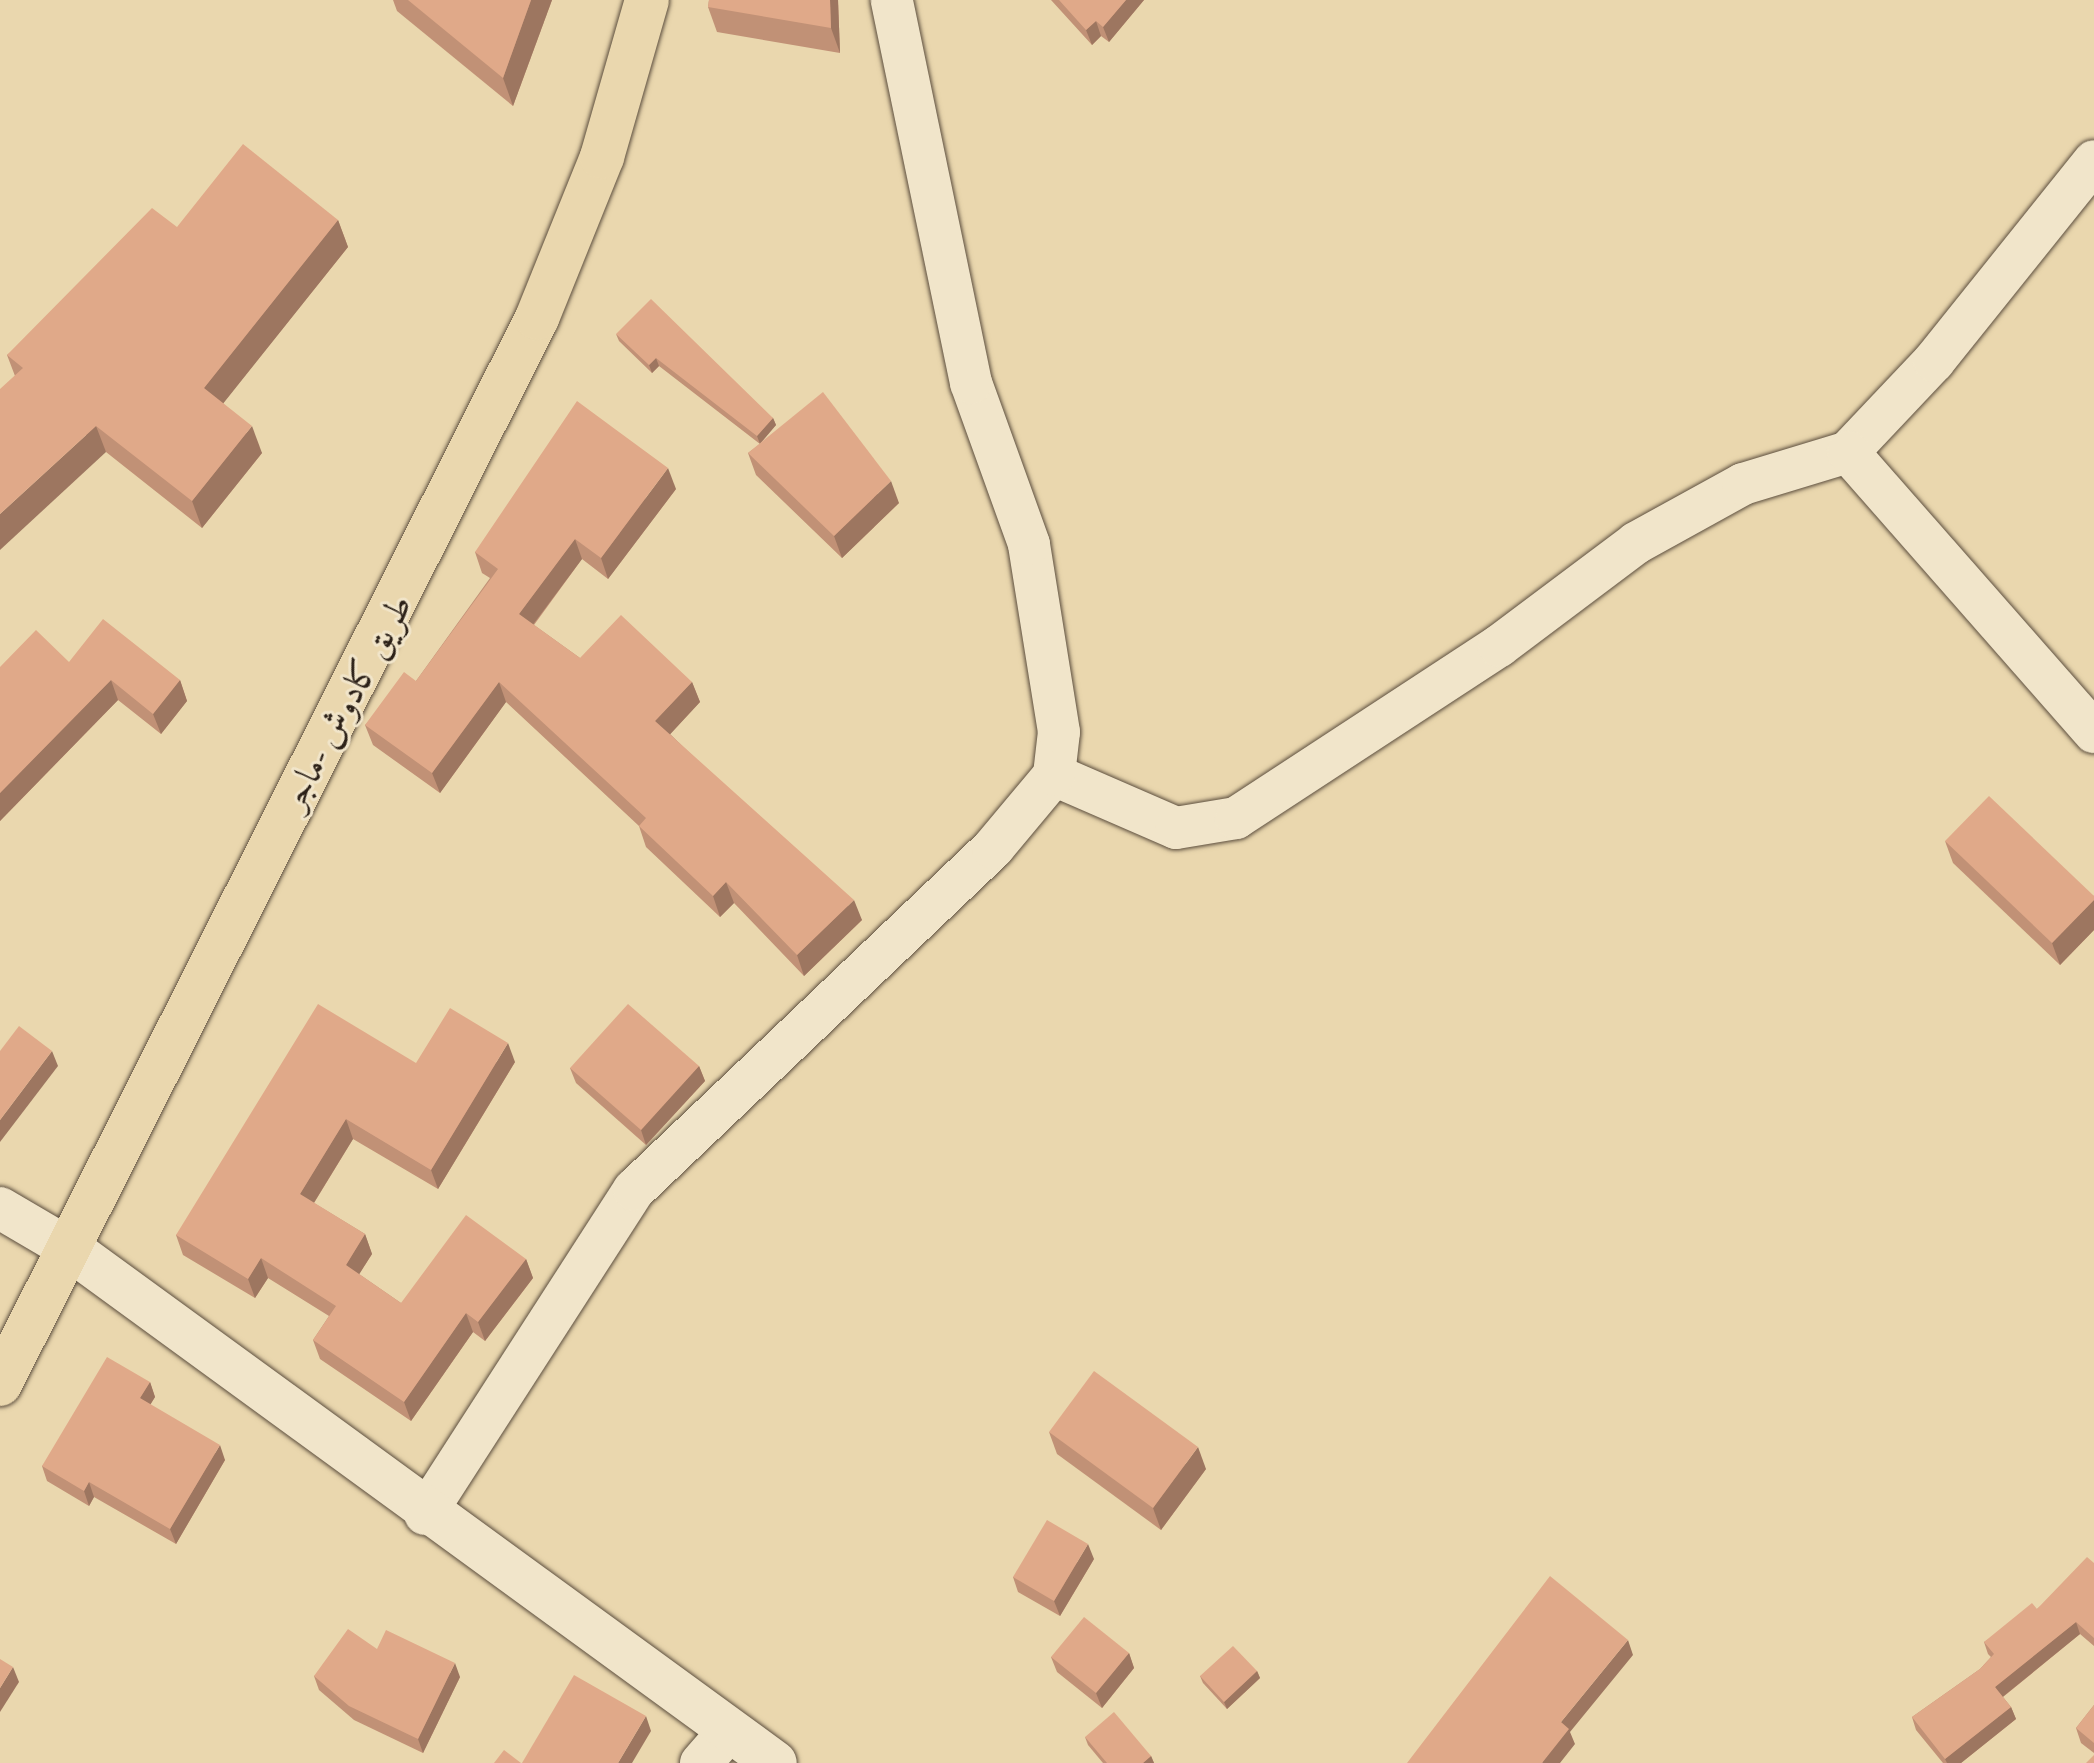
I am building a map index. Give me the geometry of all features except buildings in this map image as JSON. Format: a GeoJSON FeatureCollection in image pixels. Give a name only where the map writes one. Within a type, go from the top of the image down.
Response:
{"type":"FeatureCollection","features":[{"type":"Feature","properties":{"kind":"highway","name":"طريق كادوش -ماجر"},"geometry":{"type":"LineString","coordinates":[[0,1384],[537,318],[602,157],[647,0]]}},
{"type":"Feature","properties":{"kind":"street"},"geometry":{"type":"LineString","coordinates":[[425,1514],[634,1190],[993,848],[1054,775],[1059,732],[1029,544],[971,383],[892,0]]}},
{"type":"Feature","properties":{"kind":"street"},"geometry":{"type":"LineString","coordinates":[[1054,775],[1176,828],[1236,818],[1486,655],[1636,543],[1743,484],[1848,452],[1934,361],[2094,161]]}},
{"type":"Feature","properties":{"kind":"street"},"geometry":{"type":"LineString","coordinates":[[1848,452],[2094,732]]}},
{"type":"Feature","properties":{"kind":"street"},"geometry":{"type":"LineString","coordinates":[[0,1208],[70,1249],[425,1514],[775,1763]]}},
{"type":"Feature","properties":{"kind":"street"},"geometry":{"type":"LineString","coordinates":[[701,1763],[730,1730]]}}]}
